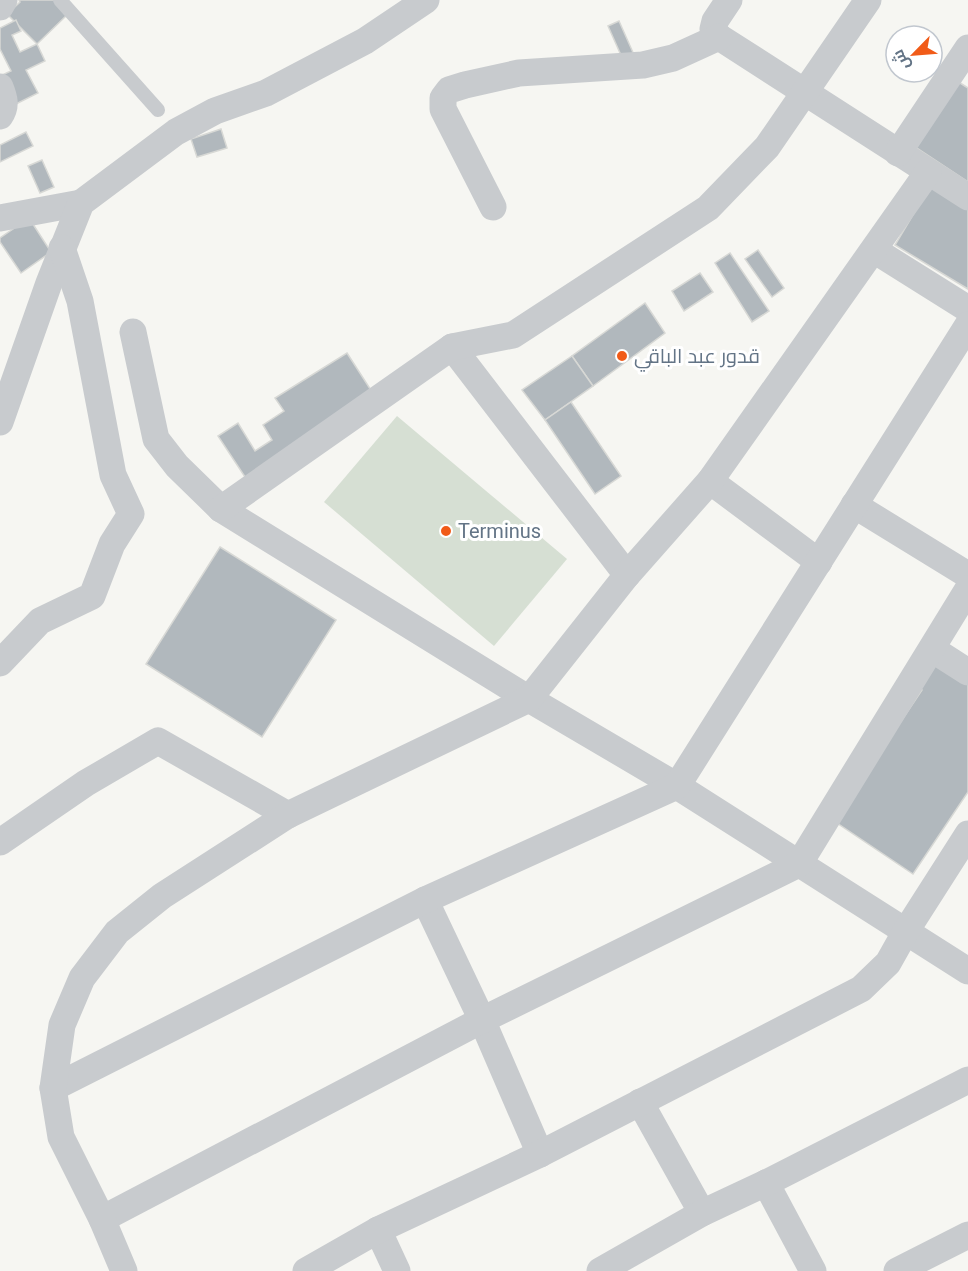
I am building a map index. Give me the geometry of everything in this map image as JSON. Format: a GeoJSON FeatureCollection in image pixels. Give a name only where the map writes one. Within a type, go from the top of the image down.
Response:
{"type":"FeatureCollection","features":[{"type":"Feature","properties":{"kind":"street"},"geometry":{"type":"LineString","coordinates":[[0,7],[4,0]]}},
{"type":"Feature","properties":{"kind":"street"},"geometry":{"type":"LineString","coordinates":[[0,218],[81,203],[176,132],[215,111],[266,93],[365,41],[426,0]]}},
{"type":"Feature","properties":{"kind":"street"},"geometry":{"type":"LineString","coordinates":[[729,0],[715,21],[713,29],[719,37],[968,197]]}},
{"type":"Feature","properties":{"kind":"street"},"geometry":{"type":"LineString","coordinates":[[221,509],[452,347],[513,335],[708,208],[767,147],[868,0]]}},
{"type":"Feature","properties":{"kind":"street"},"geometry":{"type":"LineString","coordinates":[[493,207],[443,109],[443,98],[449,90],[519,73],[643,65],[673,58],[719,37]]}},
{"type":"Feature","properties":{"kind":"street"},"geometry":{"type":"LineString","coordinates":[[898,153],[960,76],[968,48]]}},
{"type":"Feature","properties":{"kind":"street"},"geometry":{"type":"LineString","coordinates":[[0,87],[5,102],[0,116]]}},
{"type":"Feature","properties":{"kind":"street"},"geometry":{"type":"LineString","coordinates":[[124,1271],[102,1219],[61,1137],[53,1088],[62,1025],[82,978],[117,932],[162,896],[288,815],[529,699],[627,574],[710,481],[928,172]]}},
{"type":"Feature","properties":{"kind":"street"},"geometry":{"type":"LineString","coordinates":[[0,422],[62,248],[81,203]]}},
{"type":"Feature","properties":{"kind":"street"},"geometry":{"type":"LineString","coordinates":[[0,663],[40,621],[92,596],[112,544],[131,514],[113,475],[80,301],[62,248]]}},
{"type":"Feature","properties":{"kind":"street"},"geometry":{"type":"LineString","coordinates":[[874,250],[968,309]]}},
{"type":"Feature","properties":{"kind":"street"},"geometry":{"type":"LineString","coordinates":[[53,1088],[425,900],[676,786],[968,325]]}},
{"type":"Feature","properties":{"kind":"street"},"geometry":{"type":"LineString","coordinates":[[133,332],[156,439],[177,466],[221,509],[529,699],[676,786],[968,971]]}},
{"type":"Feature","properties":{"kind":"street"},"geometry":{"type":"LineString","coordinates":[[452,347],[627,574]]}},
{"type":"Feature","properties":{"kind":"street"},"geometry":{"type":"LineString","coordinates":[[710,481],[819,562]]}},
{"type":"Feature","properties":{"kind":"street"},"geometry":{"type":"LineString","coordinates":[[854,505],[968,575]]}},
{"type":"Feature","properties":{"kind":"street"},"geometry":{"type":"LineString","coordinates":[[102,1219],[482,1020],[799,864],[968,589]]}},
{"type":"Feature","properties":{"kind":"street"},"geometry":{"type":"LineString","coordinates":[[932,649],[968,672]]}},
{"type":"Feature","properties":{"kind":"street"},"geometry":{"type":"LineString","coordinates":[[0,842],[86,783],[158,741],[288,815]]}},
{"type":"Feature","properties":{"kind":"street"},"geometry":{"type":"LineString","coordinates":[[306,1271],[378,1230],[540,1154],[861,989],[888,963],[968,834]]}},
{"type":"Feature","properties":{"kind":"street"},"geometry":{"type":"LineString","coordinates":[[425,900],[482,1020],[540,1154]]}},
{"type":"Feature","properties":{"kind":"street"},"geometry":{"type":"LineString","coordinates":[[600,1271],[702,1214],[968,1080]]}},
{"type":"Feature","properties":{"kind":"street"},"geometry":{"type":"LineString","coordinates":[[640,1102],[702,1214]]}},
{"type":"Feature","properties":{"kind":"street"},"geometry":{"type":"LineString","coordinates":[[766,1183],[813,1271]]}},
{"type":"Feature","properties":{"kind":"street"},"geometry":{"type":"LineString","coordinates":[[378,1230],[397,1271]]}},
{"type":"Feature","properties":{"kind":"street"},"geometry":{"type":"LineString","coordinates":[[897,1271],[968,1235]]}},
{"type":"Feature","properties":{"kind":"lane"},"geometry":{"type":"LineString","coordinates":[[60,0],[158,110]]}},
{"type":"Feature","properties":{"kind":"shaded area","name":"Terminus"},"geometry":{"type":"Polygon","coordinates":[[[397,416],[567,559],[494,646],[324,502],[397,416]]]}},
{"type":"Feature","properties":{"kind":"building"},"geometry":{"type":"Polygon","coordinates":[[[19,0],[55,0],[68,14],[37,44],[7,14],[20,2],[19,0]]]}},
{"type":"Feature","properties":{"kind":"building"},"geometry":{"type":"Polygon","coordinates":[[[16,20],[21,31],[12,35],[20,52],[37,44],[45,61],[26,70],[38,93],[16,104],[2,75],[11,71],[0,49],[0,28],[16,20]]]}},
{"type":"Feature","properties":{"kind":"building"},"geometry":{"type":"Polygon","coordinates":[[[619,21],[635,57],[624,62],[608,26],[619,21]]]}},
{"type":"Feature","properties":{"kind":"building"},"geometry":{"type":"Polygon","coordinates":[[[957,81],[968,88],[968,182],[915,147],[957,81]]]}},
{"type":"Feature","properties":{"kind":"building"},"geometry":{"type":"Polygon","coordinates":[[[221,129],[227,148],[197,157],[191,139],[221,129]]]}},
{"type":"Feature","properties":{"kind":"building"},"geometry":{"type":"Polygon","coordinates":[[[26,132],[33,146],[0,162],[0,145],[26,132]]]}},
{"type":"Feature","properties":{"kind":"building"},"geometry":{"type":"Polygon","coordinates":[[[42,160],[54,187],[40,193],[28,166],[42,160]]]}},
{"type":"Feature","properties":{"kind":"building"},"geometry":{"type":"Polygon","coordinates":[[[930,186],[968,208],[968,289],[895,245],[930,186]]]}},
{"type":"Feature","properties":{"kind":"building"},"geometry":{"type":"Polygon","coordinates":[[[29,218],[51,252],[21,273],[0,242],[0,238],[29,218]]]}},
{"type":"Feature","properties":{"kind":"building"},"geometry":{"type":"Polygon","coordinates":[[[758,250],[784,288],[772,297],[745,259],[758,250]]]}},
{"type":"Feature","properties":{"kind":"building"},"geometry":{"type":"Polygon","coordinates":[[[730,253],[769,311],[752,322],[715,263],[730,253]]]}},
{"type":"Feature","properties":{"kind":"building"},"geometry":{"type":"Polygon","coordinates":[[[700,273],[713,292],[684,311],[672,291],[700,273]]]}},
{"type":"Feature","properties":{"kind":"building"},"geometry":{"type":"Polygon","coordinates":[[[645,303],[665,333],[593,386],[572,356],[645,303]]]}},
{"type":"Feature","properties":{"kind":"building"},"geometry":{"type":"Polygon","coordinates":[[[347,353],[376,398],[247,480],[218,436],[238,423],[255,451],[272,440],[263,425],[284,411],[275,398],[347,353]]]}},
{"type":"Feature","properties":{"kind":"building"},"geometry":{"type":"Polygon","coordinates":[[[572,356],[593,386],[545,420],[522,390],[572,356]]]}},
{"type":"Feature","properties":{"kind":"building"},"geometry":{"type":"Polygon","coordinates":[[[571,402],[621,476],[595,494],[545,420],[571,402]]]}},
{"type":"Feature","properties":{"kind":"building"},"geometry":{"type":"Polygon","coordinates":[[[220,547],[336,620],[262,737],[146,664],[220,547]]]}},
{"type":"Feature","properties":{"kind":"building"},"geometry":{"type":"Polygon","coordinates":[[[939,650],[968,669],[968,792],[913,874],[834,821],[922,690],[915,686],[939,650]]]}},
{"type":"Feature","properties":{"kind":"place","name":"قدور عبد الباقي"},"geometry":{"type":"Point","coordinates":[622,356]}},
{"type":"Feature","properties":{"kind":"place","name":"Terminus"},"geometry":{"type":"Point","coordinates":[446,531]}}]}
